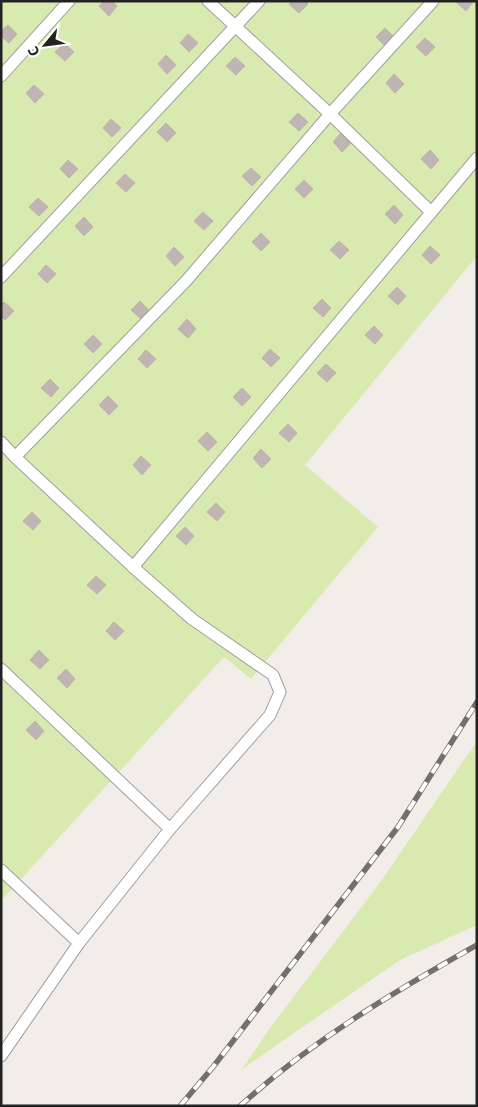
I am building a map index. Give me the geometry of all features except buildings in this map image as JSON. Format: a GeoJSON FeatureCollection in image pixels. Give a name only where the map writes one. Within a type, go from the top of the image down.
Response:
{"type":"FeatureCollection","features":[{"type":"Feature","properties":{"kind":"lane"},"geometry":{"type":"LineString","coordinates":[[1,76],[69,1]]}},
{"type":"Feature","properties":{"kind":"lane"},"geometry":{"type":"LineString","coordinates":[[208,1],[330,114],[431,212]]}},
{"type":"Feature","properties":{"kind":"lane"},"geometry":{"type":"LineString","coordinates":[[1,277],[259,1]]}},
{"type":"Feature","properties":{"kind":"lane"},"geometry":{"type":"LineString","coordinates":[[15,458],[186,281],[330,114],[433,1]]}},
{"type":"Feature","properties":{"kind":"lane"},"geometry":{"type":"LineString","coordinates":[[133,567],[477,158]]}},
{"type":"Feature","properties":{"kind":"lane"},"geometry":{"type":"LineString","coordinates":[[1,442],[15,458],[192,619],[272,675],[280,692],[270,715],[170,829],[79,943],[1,1056]]}},
{"type":"Feature","properties":{"kind":"lane"},"geometry":{"type":"LineString","coordinates":[[1,669],[170,829]]}},
{"type":"Feature","properties":{"kind":"lane"},"geometry":{"type":"LineString","coordinates":[[1,870],[79,943]]}},
{"type":"Feature","properties":{"kind":"green space"},"geometry":{"type":"Polygon","coordinates":[[[1,1],[477,1],[477,256],[305,465],[378,527],[251,679],[224,657],[1,901],[1,1]]]}},
{"type":"Feature","properties":{"kind":"green space"},"geometry":{"type":"Polygon","coordinates":[[[477,741],[477,925],[400,960],[242,1069],[270,1028],[379,884],[477,741]]]}},
{"type":"Feature","properties":{"kind":"railway"},"geometry":{"type":"LineString","coordinates":[[180,1106],[213,1067],[398,827],[477,702]]}},
{"type":"Feature","properties":{"kind":"railway"},"geometry":{"type":"LineString","coordinates":[[240,1106],[267,1082],[324,1039],[384,999],[477,945]]}}]}
